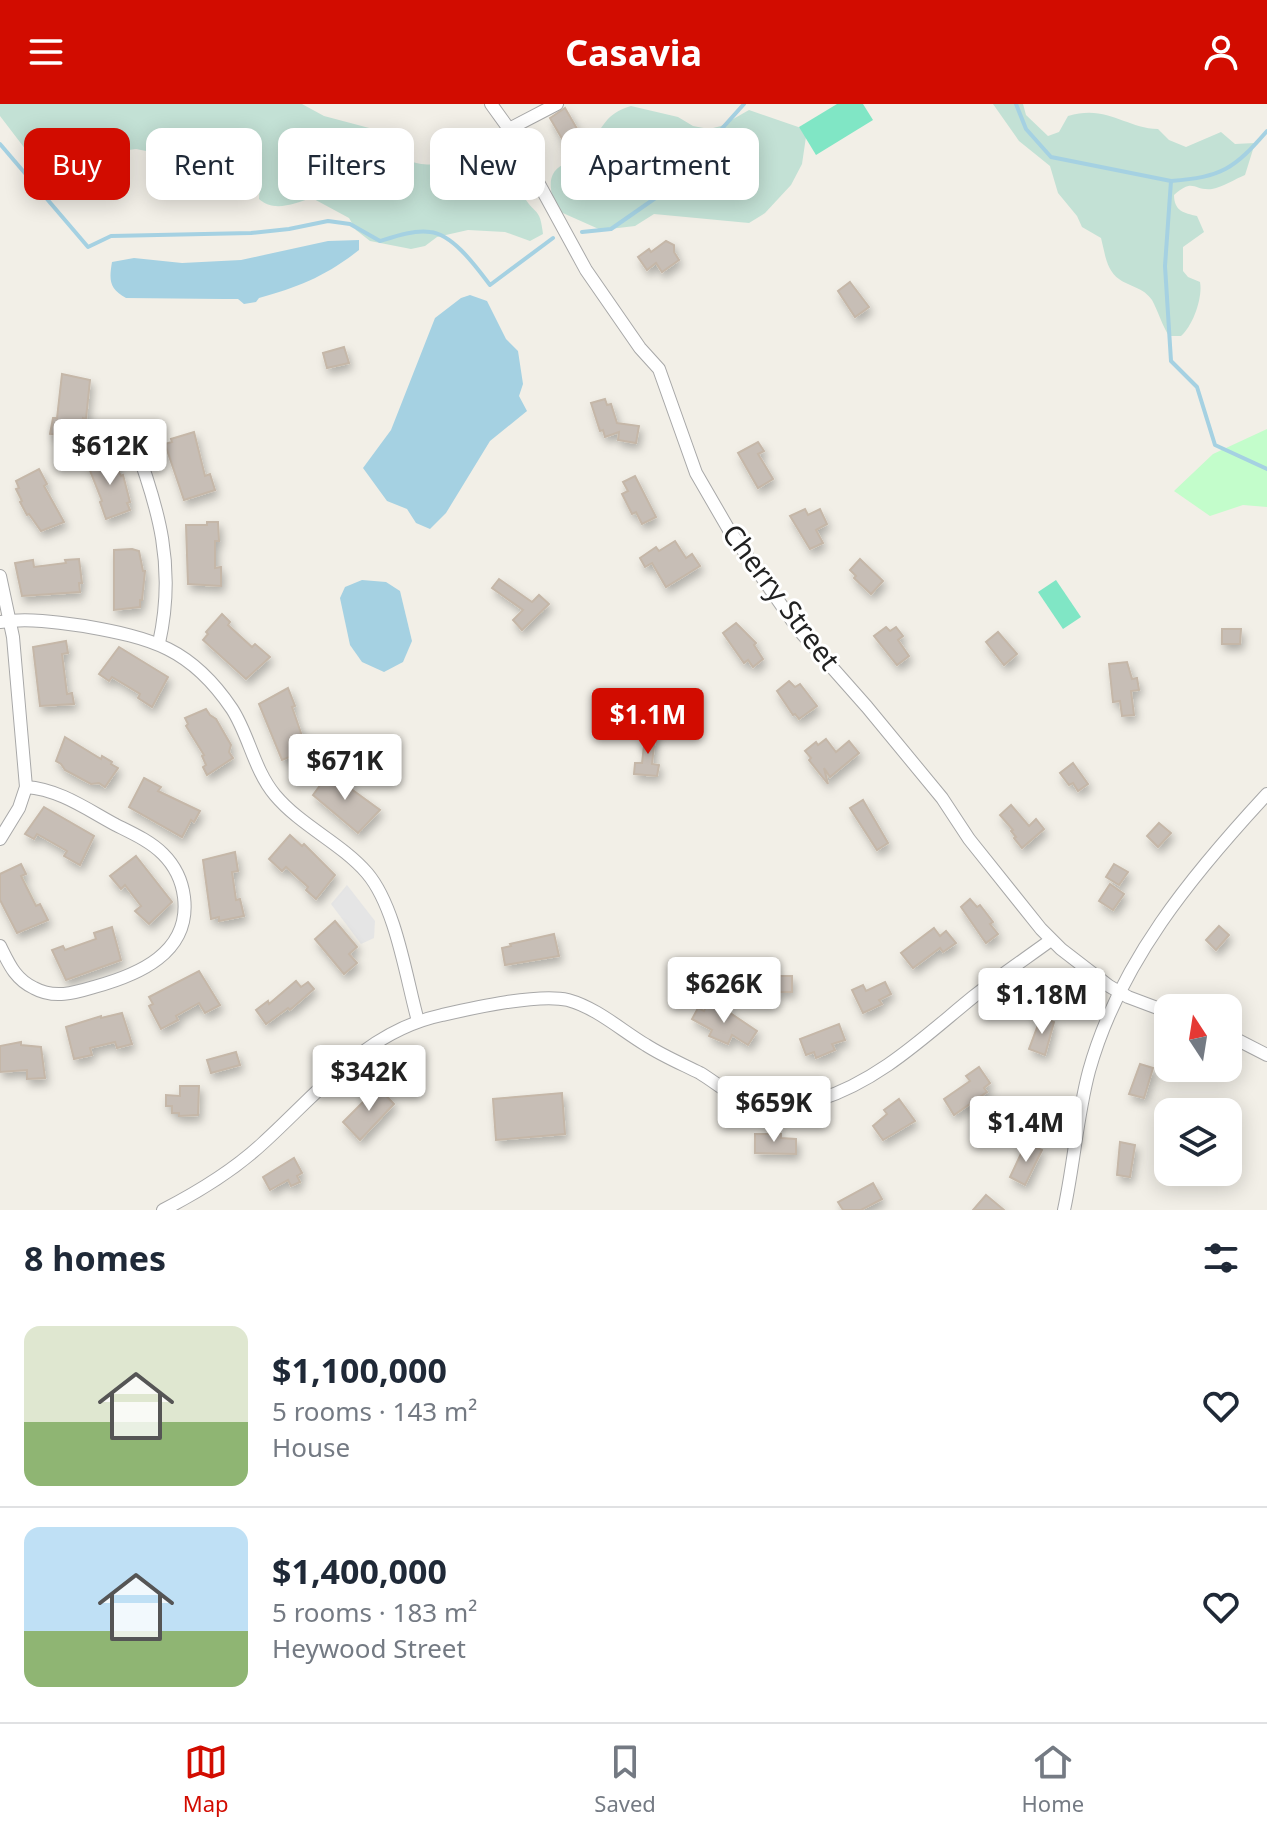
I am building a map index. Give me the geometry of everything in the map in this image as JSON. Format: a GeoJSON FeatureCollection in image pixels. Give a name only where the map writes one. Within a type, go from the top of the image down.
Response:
{"type":"FeatureCollection","features":[{"type":"Feature","properties":{"kind":"street","name":"Cherry Street"},"geometry":{"type":"LineString","coordinates":[[491,104],[508,128]]}},
{"type":"Feature","properties":{"kind":"street"},"geometry":{"type":"LineString","coordinates":[[511,128],[557,104]]}},
{"type":"Feature","properties":{"kind":"street","name":"Cherry Street"},"geometry":{"type":"LineString","coordinates":[[545,195],[586,270],[640,348],[659,369],[689,458],[729,530],[798,629],[942,798],[1004,885],[1051,940],[1121,994],[1154,1008]]}},
{"type":"Feature","properties":{"kind":"street"},"geometry":{"type":"LineString","coordinates":[[133,439],[155,498],[163,535],[165,608],[159,643]]}},
{"type":"Feature","properties":{"kind":"street"},"geometry":{"type":"LineString","coordinates":[[0,576],[26,787],[19,808],[0,839]]}},
{"type":"Feature","properties":{"kind":"street"},"geometry":{"type":"LineString","coordinates":[[5,622],[63,623],[130,634],[159,643],[197,669],[216,687],[240,723],[263,778],[276,797],[368,875],[388,909],[418,1021]]}},
{"type":"Feature","properties":{"kind":"street"},"geometry":{"type":"LineString","coordinates":[[0,946],[20,980],[45,993],[71,993],[109,983],[149,966],[174,944],[184,916],[178,874],[161,851],[55,793],[26,787]]}},
{"type":"Feature","properties":{"kind":"street"},"geometry":{"type":"LineString","coordinates":[[1064,1210],[1090,1069],[1108,1015],[1130,971],[1177,899],[1220,845],[1267,794]]}},
{"type":"Feature","properties":{"kind":"street"},"geometry":{"type":"LineString","coordinates":[[163,1210],[230,1169],[263,1143],[357,1055],[418,1021],[522,1001],[567,1000],[607,1018],[732,1094],[761,1104],[793,1105],[836,1093],[890,1065],[1051,940]]}},
{"type":"Feature","properties":{"kind":"street"},"geometry":{"type":"LineString","coordinates":[[1242,1042],[1267,1055]]}},
{"type":"Feature","properties":{"kind":"green space"},"geometry":{"type":"Polygon","coordinates":[[[0,104],[302,104],[324,116],[369,128],[278,128],[278,200],[305,200],[278,206],[260,200],[262,128],[146,128],[146,151],[130,150],[130,128],[24,128],[24,147],[0,116],[0,104]]]}},
{"type":"Feature","properties":{"kind":"green space"},"geometry":{"type":"Polygon","coordinates":[[[837,104],[863,104],[873,120],[816,155],[799,127],[837,104]]]}},
{"type":"Feature","properties":{"kind":"green space"},"geometry":{"type":"Polygon","coordinates":[[[993,104],[1023,104],[1026,115],[1048,136],[1059,132],[1068,116],[1094,113],[1158,129],[1169,140],[1186,147],[1221,132],[1235,144],[1255,143],[1245,175],[1212,189],[1190,186],[1174,195],[1178,208],[1197,216],[1204,232],[1183,247],[1183,271],[1200,282],[1201,288],[1193,318],[1181,336],[1169,336],[1152,300],[1111,271],[1101,238],[1082,227],[1058,193],[1050,166],[1019,141],[993,104]]]}},
{"type":"Feature","properties":{"kind":"green space"},"geometry":{"type":"Polygon","coordinates":[[[631,106],[678,117],[704,128],[601,128],[622,109],[631,106]]]}},
{"type":"Feature","properties":{"kind":"green space"},"geometry":{"type":"Polygon","coordinates":[[[749,110],[807,130],[802,164],[791,185],[765,213],[749,223],[654,214],[635,226],[601,230],[556,210],[551,182],[561,166],[561,200],[759,200],[759,128],[713,128],[749,110]]]}},
{"type":"Feature","properties":{"kind":"green space"},"geometry":{"type":"Polygon","coordinates":[[[414,162],[430,164],[430,200],[526,200],[539,215],[543,234],[530,241],[505,232],[468,230],[437,237],[425,246],[411,249],[370,241],[356,230],[349,218],[316,200],[414,200],[414,162]]]}},
{"type":"Feature","properties":{"kind":"green space"},"geometry":{"type":"Polygon","coordinates":[[[1267,429],[1267,507],[1243,505],[1210,516],[1174,491],[1213,454],[1267,429]]]}},
{"type":"Feature","properties":{"kind":"green space"},"geometry":{"type":"Polygon","coordinates":[[[1056,580],[1081,617],[1063,629],[1038,592],[1056,580]]]}},
{"type":"Feature","properties":{"kind":"shaded area"},"geometry":{"type":"Polygon","coordinates":[[[347,885],[375,921],[374,938],[361,944],[331,904],[347,885]]]}},
{"type":"Feature","properties":{"kind":"water"},"geometry":{"type":"Polygon","coordinates":[[[359,240],[359,250],[323,274],[244,304],[238,299],[126,298],[116,291],[111,279],[112,262],[134,258],[182,263],[241,260],[328,241],[359,240]]]}},
{"type":"Feature","properties":{"kind":"water"},"geometry":{"type":"Polygon","coordinates":[[[470,295],[487,301],[506,339],[518,351],[523,384],[519,396],[527,411],[490,441],[446,513],[430,529],[416,523],[407,509],[387,501],[363,468],[391,430],[435,318],[461,298],[470,295]]]}},
{"type":"Feature","properties":{"kind":"water"},"geometry":{"type":"Polygon","coordinates":[[[362,580],[386,582],[400,591],[412,641],[403,662],[384,672],[362,662],[350,645],[340,598],[345,587],[362,580]]]}},
{"type":"Feature","properties":{"kind":"building"},"geometry":{"type":"Polygon","coordinates":[[[565,108],[577,128],[561,128],[561,137],[550,118],[565,108]]]}},
{"type":"Feature","properties":{"kind":"building"},"geometry":{"type":"Polygon","coordinates":[[[666,241],[674,245],[679,260],[662,272],[656,263],[647,270],[638,257],[666,241]]]}},
{"type":"Feature","properties":{"kind":"building"},"geometry":{"type":"Polygon","coordinates":[[[850,282],[869,307],[855,317],[838,291],[850,282]]]}},
{"type":"Feature","properties":{"kind":"building"},"geometry":{"type":"Polygon","coordinates":[[[344,347],[349,363],[327,368],[323,353],[344,347]]]}},
{"type":"Feature","properties":{"kind":"building"},"geometry":{"type":"Polygon","coordinates":[[[62,374],[90,380],[86,419],[83,418],[82,425],[79,424],[74,437],[50,434],[53,418],[57,418],[62,374]]]}},
{"type":"Feature","properties":{"kind":"building"},"geometry":{"type":"Polygon","coordinates":[[[605,399],[607,405],[611,404],[617,423],[639,426],[636,443],[618,440],[619,432],[605,437],[603,430],[600,431],[591,403],[605,399]]]}},
{"type":"Feature","properties":{"kind":"building"},"geometry":{"type":"Polygon","coordinates":[[[194,432],[205,476],[210,474],[215,490],[184,500],[165,444],[194,432]]]}},
{"type":"Feature","properties":{"kind":"building"},"geometry":{"type":"Polygon","coordinates":[[[758,442],[764,451],[758,454],[773,479],[758,488],[738,453],[758,442]]]}},
{"type":"Feature","properties":{"kind":"building"},"geometry":{"type":"Polygon","coordinates":[[[111,457],[123,475],[130,502],[127,503],[130,510],[106,519],[87,463],[111,457]]]}},
{"type":"Feature","properties":{"kind":"building"},"geometry":{"type":"Polygon","coordinates":[[[39,469],[47,484],[44,486],[64,522],[41,531],[27,515],[16,489],[19,488],[16,481],[39,469]]]}},
{"type":"Feature","properties":{"kind":"building"},"geometry":{"type":"Polygon","coordinates":[[[635,476],[656,517],[642,524],[636,512],[632,514],[622,494],[628,491],[623,482],[635,476]]]}},
{"type":"Feature","properties":{"kind":"building"},"geometry":{"type":"Polygon","coordinates":[[[805,509],[808,515],[820,509],[827,524],[816,530],[823,543],[810,549],[790,516],[805,509]]]}},
{"type":"Feature","properties":{"kind":"building"},"geometry":{"type":"Polygon","coordinates":[[[207,522],[218,522],[215,568],[221,567],[221,586],[188,584],[186,525],[207,525],[207,522]]]}},
{"type":"Feature","properties":{"kind":"building"},"geometry":{"type":"Polygon","coordinates":[[[675,541],[686,558],[692,554],[700,566],[666,587],[652,563],[645,567],[640,558],[656,547],[659,551],[675,541]]]}},
{"type":"Feature","properties":{"kind":"building"},"geometry":{"type":"Polygon","coordinates":[[[114,550],[139,551],[145,571],[140,607],[114,610],[114,550]]]}},
{"type":"Feature","properties":{"kind":"building"},"geometry":{"type":"Polygon","coordinates":[[[79,559],[80,592],[22,596],[15,563],[33,560],[34,567],[79,559]]]}},
{"type":"Feature","properties":{"kind":"building"},"geometry":{"type":"Polygon","coordinates":[[[860,559],[883,581],[871,594],[850,570],[860,559]]]}},
{"type":"Feature","properties":{"kind":"building"},"geometry":{"type":"Polygon","coordinates":[[[499,579],[532,602],[539,595],[549,604],[522,630],[513,620],[523,610],[492,588],[499,579]]]}},
{"type":"Feature","properties":{"kind":"building"},"geometry":{"type":"Polygon","coordinates":[[[222,614],[230,622],[228,625],[252,647],[255,644],[270,657],[246,679],[203,640],[222,614]]]}},
{"type":"Feature","properties":{"kind":"building"},"geometry":{"type":"Polygon","coordinates":[[[736,623],[756,643],[754,645],[763,659],[753,667],[748,660],[744,663],[723,633],[736,623]]]}},
{"type":"Feature","properties":{"kind":"building"},"geometry":{"type":"Polygon","coordinates":[[[886,627],[890,631],[896,627],[903,636],[898,640],[909,656],[897,665],[874,636],[886,627]]]}},
{"type":"Feature","properties":{"kind":"building"},"geometry":{"type":"Polygon","coordinates":[[[1222,629],[1241,629],[1240,644],[1222,644],[1222,629]]]}},
{"type":"Feature","properties":{"kind":"building"},"geometry":{"type":"Polygon","coordinates":[[[998,632],[1017,654],[1004,665],[986,642],[998,632]]]}},
{"type":"Feature","properties":{"kind":"building"},"geometry":{"type":"Polygon","coordinates":[[[66,641],[68,653],[62,654],[67,694],[72,693],[74,704],[40,706],[33,647],[66,641]]]}},
{"type":"Feature","properties":{"kind":"building"},"geometry":{"type":"Polygon","coordinates":[[[119,647],[168,677],[152,707],[138,698],[140,694],[112,677],[109,681],[99,674],[119,647]]]}},
{"type":"Feature","properties":{"kind":"building"},"geometry":{"type":"Polygon","coordinates":[[[1127,662],[1132,679],[1137,678],[1139,690],[1131,691],[1134,715],[1122,716],[1120,701],[1113,702],[1109,664],[1127,662]]]}},
{"type":"Feature","properties":{"kind":"building"},"geometry":{"type":"Polygon","coordinates":[[[789,681],[795,687],[800,684],[817,706],[799,719],[777,691],[789,681]]]}},
{"type":"Feature","properties":{"kind":"building"},"geometry":{"type":"Polygon","coordinates":[[[288,688],[303,739],[308,737],[312,748],[282,760],[259,704],[288,688]]]}},
{"type":"Feature","properties":{"kind":"building"},"geometry":{"type":"Polygon","coordinates":[[[206,709],[216,719],[231,745],[229,752],[233,758],[207,775],[203,767],[206,765],[204,755],[186,726],[185,718],[206,709]]]}},
{"type":"Feature","properties":{"kind":"building"},"geometry":{"type":"Polygon","coordinates":[[[646,727],[656,728],[652,764],[659,765],[657,776],[634,774],[635,763],[642,763],[646,727]]]}},
{"type":"Feature","properties":{"kind":"building"},"geometry":{"type":"Polygon","coordinates":[[[65,737],[118,768],[105,787],[99,783],[91,784],[65,770],[56,761],[65,737]]]}},
{"type":"Feature","properties":{"kind":"building"},"geometry":{"type":"Polygon","coordinates":[[[826,739],[836,752],[849,741],[859,753],[830,777],[824,768],[828,784],[805,751],[826,739]]]}},
{"type":"Feature","properties":{"kind":"building"},"geometry":{"type":"Polygon","coordinates":[[[1073,763],[1088,784],[1078,791],[1060,773],[1073,763]]]}},
{"type":"Feature","properties":{"kind":"building"},"geometry":{"type":"Polygon","coordinates":[[[332,769],[345,780],[343,783],[380,810],[358,833],[313,795],[332,769]]]}},
{"type":"Feature","properties":{"kind":"building"},"geometry":{"type":"Polygon","coordinates":[[[144,778],[161,787],[158,791],[200,811],[182,837],[129,807],[144,778]]]}},
{"type":"Feature","properties":{"kind":"building"},"geometry":{"type":"Polygon","coordinates":[[[863,800],[888,843],[877,850],[850,808],[863,800]]]}},
{"type":"Feature","properties":{"kind":"building"},"geometry":{"type":"Polygon","coordinates":[[[1011,805],[1029,826],[1036,819],[1044,829],[1022,848],[1014,838],[1013,830],[1000,815],[1011,805]]]}},
{"type":"Feature","properties":{"kind":"building"},"geometry":{"type":"Polygon","coordinates":[[[44,807],[94,836],[80,865],[64,856],[67,851],[37,834],[34,839],[25,834],[44,807]]]}},
{"type":"Feature","properties":{"kind":"building"},"geometry":{"type":"Polygon","coordinates":[[[1159,823],[1171,833],[1158,847],[1147,836],[1159,823]]]}},
{"type":"Feature","properties":{"kind":"building"},"geometry":{"type":"Polygon","coordinates":[[[290,835],[302,846],[304,844],[335,875],[316,899],[286,867],[282,871],[269,859],[290,835]]]}},
{"type":"Feature","properties":{"kind":"building"},"geometry":{"type":"Polygon","coordinates":[[[235,852],[238,871],[232,872],[236,900],[240,899],[244,916],[219,921],[219,917],[211,919],[203,860],[235,852]]]}},
{"type":"Feature","properties":{"kind":"building"},"geometry":{"type":"Polygon","coordinates":[[[136,856],[172,902],[149,924],[135,911],[141,906],[125,885],[121,889],[110,876],[136,856]]]}},
{"type":"Feature","properties":{"kind":"building"},"geometry":{"type":"Polygon","coordinates":[[[21,864],[26,874],[21,876],[36,906],[40,904],[48,920],[17,933],[0,900],[0,874],[21,864]]]}},
{"type":"Feature","properties":{"kind":"building"},"geometry":{"type":"Polygon","coordinates":[[[1114,864],[1128,872],[1119,885],[1106,877],[1114,864]]]}},
{"type":"Feature","properties":{"kind":"building"},"geometry":{"type":"Polygon","coordinates":[[[1110,884],[1124,894],[1113,910],[1099,901],[1110,884]]]}},
{"type":"Feature","properties":{"kind":"building"},"geometry":{"type":"Polygon","coordinates":[[[970,899],[977,907],[980,905],[998,934],[986,943],[961,907],[970,899]]]}},
{"type":"Feature","properties":{"kind":"building"},"geometry":{"type":"Polygon","coordinates":[[[335,921],[357,947],[349,954],[357,963],[344,974],[315,939],[335,921]]]}},
{"type":"Feature","properties":{"kind":"building"},"geometry":{"type":"Polygon","coordinates":[[[1219,926],[1229,935],[1216,950],[1206,940],[1219,926]]]}},
{"type":"Feature","properties":{"kind":"building"},"geometry":{"type":"Polygon","coordinates":[[[112,927],[121,960],[66,980],[52,950],[63,946],[65,950],[96,939],[94,933],[112,927]]]}},
{"type":"Feature","properties":{"kind":"building"},"geometry":{"type":"Polygon","coordinates":[[[934,928],[940,936],[946,931],[956,943],[943,952],[940,948],[913,968],[901,953],[934,928]]]}},
{"type":"Feature","properties":{"kind":"building"},"geometry":{"type":"Polygon","coordinates":[[[554,934],[559,956],[505,965],[502,948],[554,934]]]}},
{"type":"Feature","properties":{"kind":"building"},"geometry":{"type":"Polygon","coordinates":[[[199,971],[220,1005],[205,1013],[199,1003],[161,1029],[149,1006],[153,1004],[149,997],[199,971]]]}},
{"type":"Feature","properties":{"kind":"building"},"geometry":{"type":"Polygon","coordinates":[[[777,976],[792,976],[792,992],[777,992],[777,976]]]}},
{"type":"Feature","properties":{"kind":"building"},"geometry":{"type":"Polygon","coordinates":[[[296,981],[301,987],[308,982],[314,989],[290,1010],[288,1008],[266,1024],[256,1010],[268,1001],[269,1004],[296,981]]]}},
{"type":"Feature","properties":{"kind":"building"},"geometry":{"type":"Polygon","coordinates":[[[885,982],[891,994],[879,1000],[882,1004],[863,1013],[852,990],[863,985],[866,991],[885,982]]]}},
{"type":"Feature","properties":{"kind":"building"},"geometry":{"type":"Polygon","coordinates":[[[708,1003],[757,1031],[748,1045],[732,1035],[728,1044],[709,1036],[712,1030],[692,1019],[698,1008],[704,1011],[708,1003]]]}},
{"type":"Feature","properties":{"kind":"building"},"geometry":{"type":"Polygon","coordinates":[[[122,1013],[132,1044],[117,1048],[115,1042],[90,1048],[92,1055],[74,1059],[66,1027],[122,1013]]]}},
{"type":"Feature","properties":{"kind":"building"},"geometry":{"type":"Polygon","coordinates":[[[1041,1017],[1054,1022],[1045,1055],[1029,1049],[1041,1017]]]}},
{"type":"Feature","properties":{"kind":"building"},"geometry":{"type":"Polygon","coordinates":[[[839,1024],[845,1040],[832,1044],[835,1050],[816,1058],[814,1052],[806,1055],[800,1039],[839,1024]]]}},
{"type":"Feature","properties":{"kind":"building"},"geometry":{"type":"Polygon","coordinates":[[[21,1042],[21,1045],[41,1047],[45,1078],[27,1079],[27,1070],[0,1072],[0,1046],[21,1042]]]}},
{"type":"Feature","properties":{"kind":"building"},"geometry":{"type":"Polygon","coordinates":[[[236,1052],[240,1065],[211,1073],[207,1060],[236,1052]]]}},
{"type":"Feature","properties":{"kind":"building"},"geometry":{"type":"Polygon","coordinates":[[[1140,1064],[1153,1068],[1144,1098],[1129,1094],[1140,1064]]]}},
{"type":"Feature","properties":{"kind":"building"},"geometry":{"type":"Polygon","coordinates":[[[979,1067],[990,1083],[984,1088],[987,1092],[954,1115],[944,1099],[970,1081],[966,1076],[979,1067]]]}},
{"type":"Feature","properties":{"kind":"building"},"geometry":{"type":"Polygon","coordinates":[[[180,1086],[199,1086],[198,1115],[179,1116],[179,1113],[172,1113],[172,1106],[166,1106],[166,1095],[180,1096],[180,1086]]]}},
{"type":"Feature","properties":{"kind":"building"},"geometry":{"type":"Polygon","coordinates":[[[378,1087],[394,1104],[360,1140],[343,1122],[378,1087]]]}},
{"type":"Feature","properties":{"kind":"building"},"geometry":{"type":"Polygon","coordinates":[[[562,1093],[565,1134],[496,1140],[493,1099],[562,1093]]]}},
{"type":"Feature","properties":{"kind":"building"},"geometry":{"type":"Polygon","coordinates":[[[899,1099],[915,1121],[883,1140],[873,1126],[887,1114],[884,1110],[899,1099]]]}},
{"type":"Feature","properties":{"kind":"building"},"geometry":{"type":"Polygon","coordinates":[[[755,1134],[781,1134],[781,1138],[796,1139],[796,1154],[755,1153],[755,1134]]]}},
{"type":"Feature","properties":{"kind":"building"},"geometry":{"type":"Polygon","coordinates":[[[1120,1142],[1135,1145],[1130,1177],[1117,1175],[1120,1142]]]}},
{"type":"Feature","properties":{"kind":"building"},"geometry":{"type":"Polygon","coordinates":[[[1026,1143],[1042,1150],[1025,1185],[1010,1177],[1026,1143]]]}},
{"type":"Feature","properties":{"kind":"building"},"geometry":{"type":"Polygon","coordinates":[[[294,1158],[302,1173],[297,1176],[300,1182],[291,1186],[288,1180],[270,1190],[263,1177],[294,1158]]]}},
{"type":"Feature","properties":{"kind":"building"},"geometry":{"type":"Polygon","coordinates":[[[873,1183],[882,1199],[861,1210],[843,1210],[838,1202],[873,1183]]]}},
{"type":"Feature","properties":{"kind":"building"},"geometry":{"type":"Polygon","coordinates":[[[986,1195],[1004,1210],[973,1210],[986,1195]]]}},
{"type":"Feature","properties":{"kind":"waterway"},"geometry":{"type":"LineString","coordinates":[[582,232],[611,229],[667,190],[744,104]]}},
{"type":"Feature","properties":{"kind":"waterway"},"geometry":{"type":"LineString","coordinates":[[1016,104],[1026,129],[1051,157],[1171,181],[1165,266],[1171,361],[1197,387],[1215,445],[1267,469]]}},
{"type":"Feature","properties":{"kind":"waterway"},"geometry":{"type":"LineString","coordinates":[[1171,181],[1203,177],[1226,169],[1267,131]]}},
{"type":"Feature","properties":{"kind":"waterway"},"geometry":{"type":"LineString","coordinates":[[0,144],[88,247],[111,236],[251,233],[328,221],[350,224],[380,241],[417,232],[439,234],[464,253],[490,285],[553,238]]}}]}
